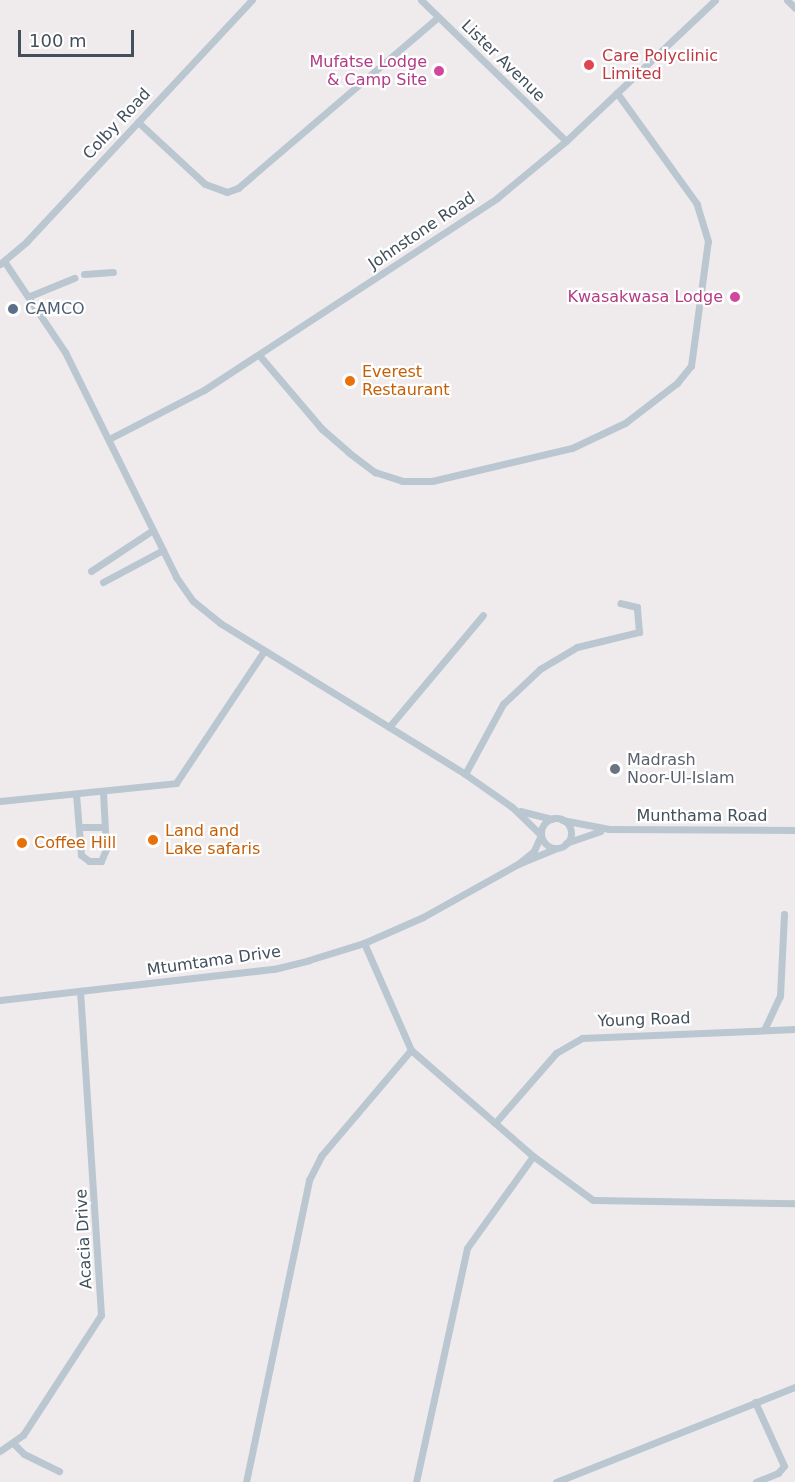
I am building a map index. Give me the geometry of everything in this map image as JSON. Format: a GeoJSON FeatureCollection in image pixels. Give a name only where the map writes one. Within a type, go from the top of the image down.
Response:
{"type":"FeatureCollection","features":[{"type":"Feature","properties":{"kind":"street","name":"Lister Avenue"},"geometry":{"type":"LineString","coordinates":[[421,0],[566,141]]}},
{"type":"Feature","properties":{"kind":"street","name":"Johnstone Road"},"geometry":{"type":"LineString","coordinates":[[109,439],[182,403],[497,198],[566,141],[715,0]]}},
{"type":"Feature","properties":{"kind":"street"},"geometry":{"type":"LineString","coordinates":[[787,0],[795,8]]}},
{"type":"Feature","properties":{"kind":"street","name":"Colby Road"},"geometry":{"type":"LineString","coordinates":[[2,262],[138,122],[248,1]]}},
{"type":"Feature","properties":{"kind":"street"},"geometry":{"type":"LineString","coordinates":[[138,122],[205,184],[227,192],[238,188],[438,17]]}},
{"type":"Feature","properties":{"kind":"street"},"geometry":{"type":"LineString","coordinates":[[259,355],[322,429],[348,452],[375,472],[402,481],[432,481],[572,448],[625,423],[677,383],[691,366],[708,241],[697,204],[617,93]]}},
{"type":"Feature","properties":{"kind":"street"},"geometry":{"type":"LineString","coordinates":[[2,262],[30,296],[65,352],[163,550],[193,601],[264,651],[465,774],[512,807],[541,835],[545,843],[557,848]]}},
{"type":"Feature","properties":{"kind":"street"},"geometry":{"type":"LineString","coordinates":[[84,274],[113,272]]}},
{"type":"Feature","properties":{"kind":"street"},"geometry":{"type":"LineString","coordinates":[[30,296],[74,278]]}},
{"type":"Feature","properties":{"kind":"street"},"geometry":{"type":"LineString","coordinates":[[91,571],[153,530]]}},
{"type":"Feature","properties":{"kind":"street"},"geometry":{"type":"LineString","coordinates":[[103,582],[163,550]]}},
{"type":"Feature","properties":{"kind":"street"},"geometry":{"type":"LineString","coordinates":[[465,774],[503,704],[540,669],[577,647],[639,632],[637,607],[620,603]]}},
{"type":"Feature","properties":{"kind":"street"},"geometry":{"type":"LineString","coordinates":[[388,727],[483,615]]}},
{"type":"Feature","properties":{"kind":"street"},"geometry":{"type":"LineString","coordinates":[[0,801],[168,785],[183,777],[264,651]]}},
{"type":"Feature","properties":{"kind":"street"},"geometry":{"type":"LineString","coordinates":[[76,794],[81,855],[89,861],[101,861],[105,856],[103,791]]}},
{"type":"Feature","properties":{"kind":"street"},"geometry":{"type":"LineString","coordinates":[[512,807],[552,819],[609,829]]}},
{"type":"Feature","properties":{"kind":"street"},"geometry":{"type":"LineString","coordinates":[[518,864],[534,851],[544,825],[552,819]]}},
{"type":"Feature","properties":{"kind":"street"},"geometry":{"type":"LineString","coordinates":[[562,820],[571,833],[566,843]]}},
{"type":"Feature","properties":{"kind":"street"},"geometry":{"type":"LineString","coordinates":[[79,827],[104,827]]}},
{"type":"Feature","properties":{"kind":"street"},"geometry":{"type":"LineString","coordinates":[[518,864],[566,843],[609,829]]}},
{"type":"Feature","properties":{"kind":"street","name":"Munthama Road"},"geometry":{"type":"LineString","coordinates":[[609,829],[795,830]]}},
{"type":"Feature","properties":{"kind":"street","name":"Mtumtama Drive"},"geometry":{"type":"LineString","coordinates":[[0,1000],[274,969],[363,943],[423,917],[518,864]]}},
{"type":"Feature","properties":{"kind":"street"},"geometry":{"type":"LineString","coordinates":[[764,1030],[780,996],[784,914]]}},
{"type":"Feature","properties":{"kind":"street"},"geometry":{"type":"LineString","coordinates":[[363,943],[411,1050],[533,1156],[594,1200],[795,1203]]}},
{"type":"Feature","properties":{"kind":"street","name":"Acacia Drive"},"geometry":{"type":"LineString","coordinates":[[15,1444],[101,1315],[80,991]]}},
{"type":"Feature","properties":{"kind":"street","name":"Young Road"},"geometry":{"type":"LineString","coordinates":[[495,1123],[556,1053],[574,1040],[600,1035],[795,1029]]}},
{"type":"Feature","properties":{"kind":"street"},"geometry":{"type":"LineString","coordinates":[[246,1482],[309,1180],[321,1156],[411,1050]]}},
{"type":"Feature","properties":{"kind":"street"},"geometry":{"type":"LineString","coordinates":[[416,1482],[467,1248],[533,1156]]}},
{"type":"Feature","properties":{"kind":"street"},"geometry":{"type":"LineString","coordinates":[[556,1482],[795,1387]]}},
{"type":"Feature","properties":{"kind":"street"},"geometry":{"type":"LineString","coordinates":[[755,1401],[784,1466],[778,1473],[756,1482]]}},
{"type":"Feature","properties":{"kind":"street"},"geometry":{"type":"LineString","coordinates":[[0,1451],[15,1444],[24,1454],[59,1471]]}},
{"type":"Feature","properties":{"kind":"place","name":"Care Polyclinic Limited"},"geometry":{"type":"Point","coordinates":[589,65]}},
{"type":"Feature","properties":{"kind":"place","name":"Mufatse Lodge & Camp Site"},"geometry":{"type":"Point","coordinates":[439,71]}},
{"type":"Feature","properties":{"kind":"place","name":"Kwasakwasa Lodge"},"geometry":{"type":"Point","coordinates":[735,297]}},
{"type":"Feature","properties":{"kind":"place","name":"CAMCO"},"geometry":{"type":"Point","coordinates":[13,309]}},
{"type":"Feature","properties":{"kind":"place","name":"Everest Restaurant"},"geometry":{"type":"Point","coordinates":[350,381]}},
{"type":"Feature","properties":{"kind":"place","name":"Madrash Noor-Ul-Islam"},"geometry":{"type":"Point","coordinates":[615,769]}},
{"type":"Feature","properties":{"kind":"place","name":"Land and Lake safaris"},"geometry":{"type":"Point","coordinates":[153,840]}},
{"type":"Feature","properties":{"kind":"place","name":"Coffee Hill"},"geometry":{"type":"Point","coordinates":[22,843]}}]}
